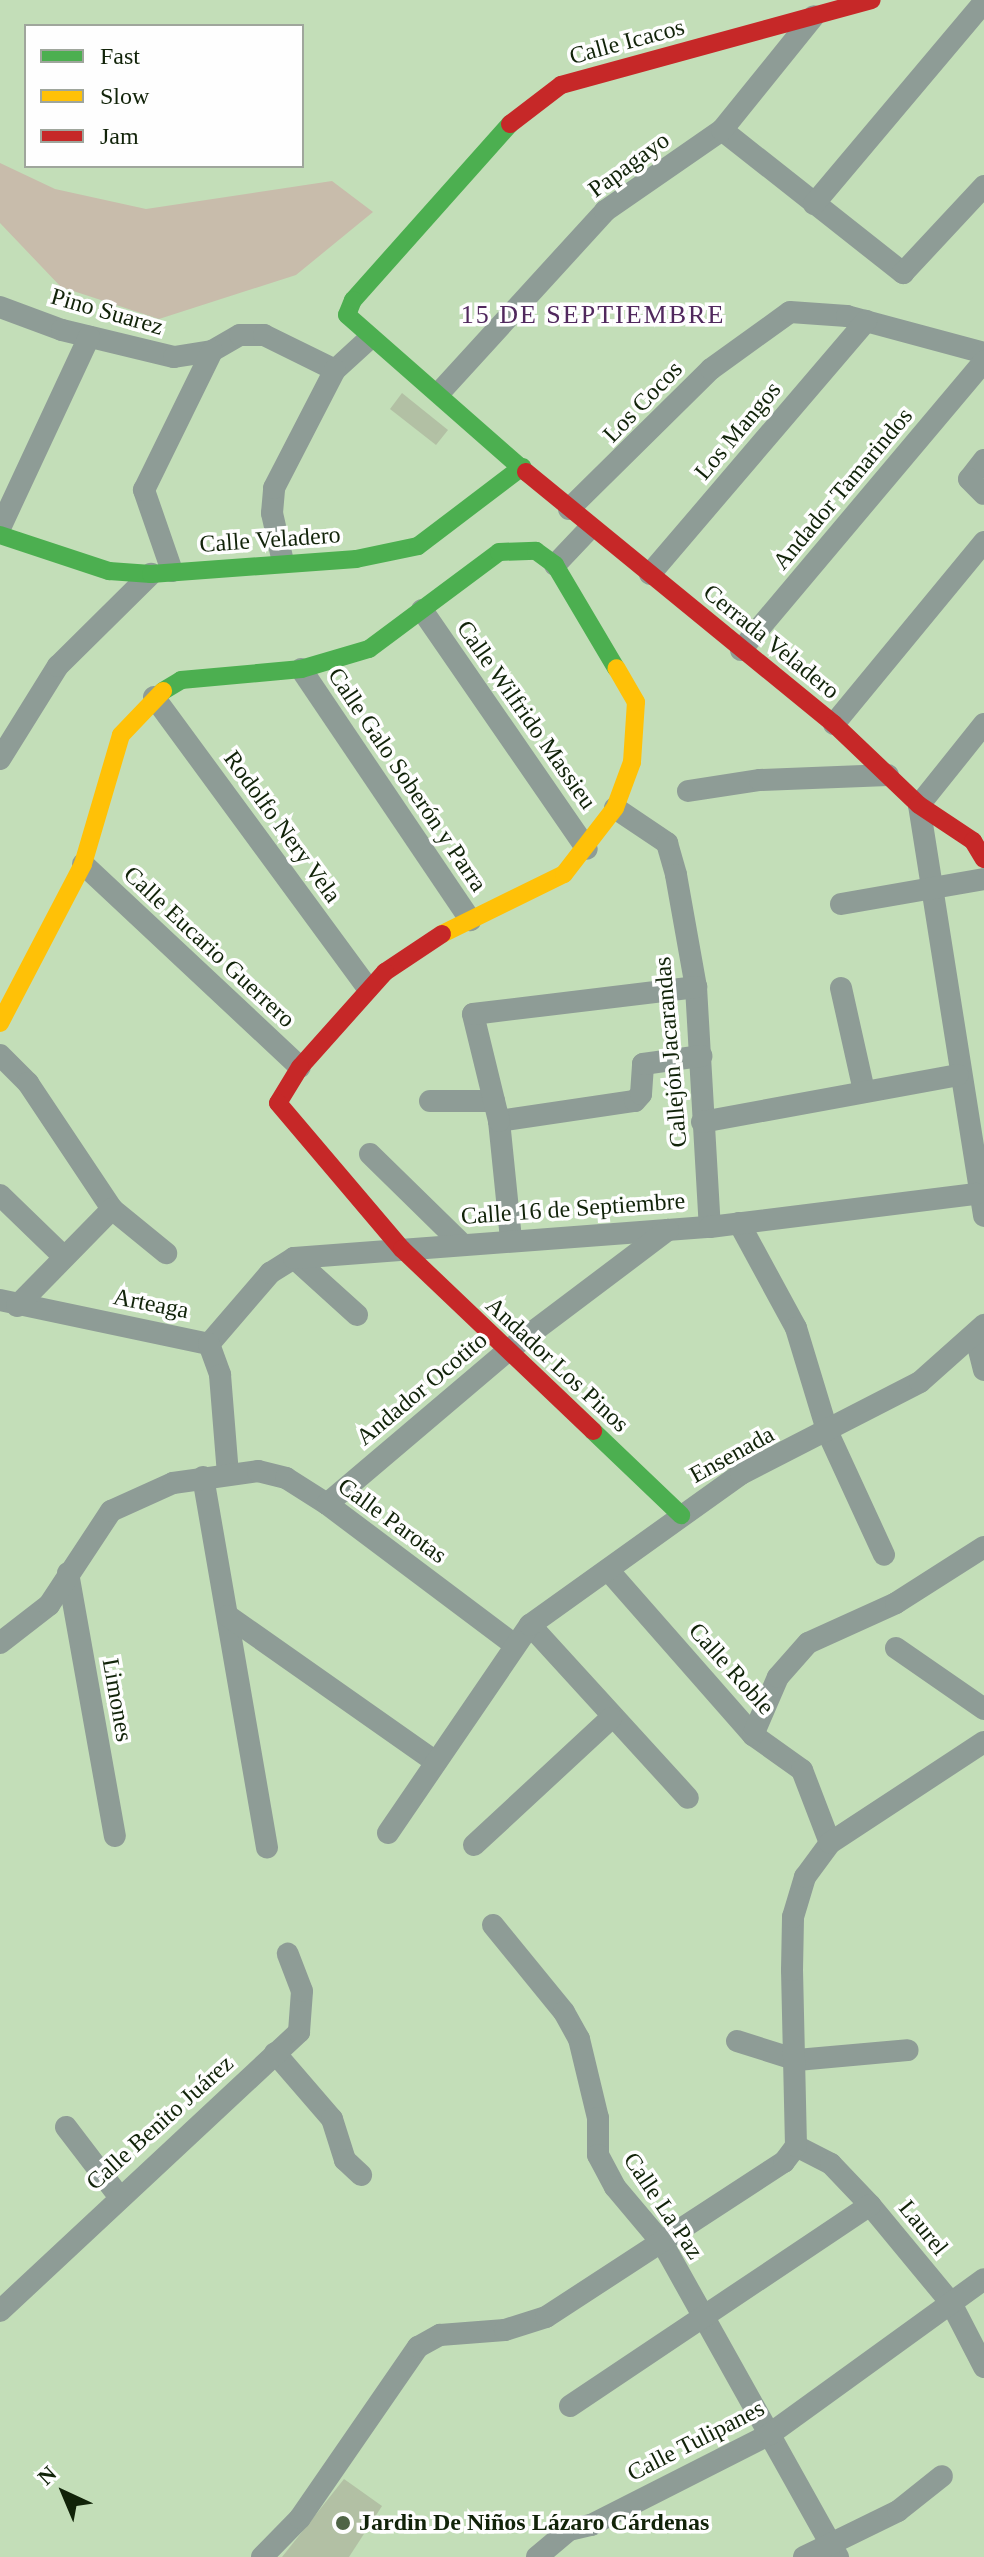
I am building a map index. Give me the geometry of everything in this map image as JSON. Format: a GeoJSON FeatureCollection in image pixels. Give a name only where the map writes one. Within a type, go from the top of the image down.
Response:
{"type":"FeatureCollection","features":[{"type":"Feature","properties":{"kind":"street","name":"Calle Icacos"},"geometry":{"type":"LineString","coordinates":[[369,339],[347,315],[353,300],[521,111],[561,85],[872,0]]}},
{"type":"Feature","properties":{"kind":"street"},"geometry":{"type":"LineString","coordinates":[[814,204],[984,2]]}},
{"type":"Feature","properties":{"kind":"street","name":"Papagayo"},"geometry":{"type":"LineString","coordinates":[[440,392],[605,211],[722,130],[814,16]]}},
{"type":"Feature","properties":{"kind":"street"},"geometry":{"type":"LineString","coordinates":[[722,130],[903,273],[984,186]]}},
{"type":"Feature","properties":{"kind":"street"},"geometry":{"type":"LineString","coordinates":[[0,287],[7,309]]}},
{"type":"Feature","properties":{"kind":"street","name":"Pino Suarez"},"geometry":{"type":"LineString","coordinates":[[7,309],[89,337],[174,357],[212,351],[240,335],[264,335],[335,370]]}},
{"type":"Feature","properties":{"kind":"street","name":"Los Cocos"},"geometry":{"type":"LineString","coordinates":[[567,507],[711,369],[769,322],[790,312],[816,312],[866,321],[984,353]]}},
{"type":"Feature","properties":{"kind":"street","name":"Los Mangos"},"geometry":{"type":"LineString","coordinates":[[650,574],[866,321]]}},
{"type":"Feature","properties":{"kind":"street"},"geometry":{"type":"LineString","coordinates":[[0,528],[89,337]]}},
{"type":"Feature","properties":{"kind":"street"},"geometry":{"type":"LineString","coordinates":[[283,562],[272,513],[274,488],[335,370],[369,339],[440,392],[522,467]]}},
{"type":"Feature","properties":{"kind":"street"},"geometry":{"type":"LineString","coordinates":[[0,759],[58,666],[162,573],[144,490],[212,351]]}},
{"type":"Feature","properties":{"kind":"street","name":"Andador Tamarindos"},"geometry":{"type":"LineString","coordinates":[[741,650],[984,361]]}},
{"type":"Feature","properties":{"kind":"street"},"geometry":{"type":"LineString","coordinates":[[984,460],[969,479],[984,494]]}},
{"type":"Feature","properties":{"kind":"street","name":"Cerrada Veladero"},"geometry":{"type":"LineString","coordinates":[[522,467],[590,528],[834,724],[919,805],[980,844]]}},
{"type":"Feature","properties":{"kind":"street","name":"Calle Veladero"},"geometry":{"type":"LineString","coordinates":[[0,535],[109,571],[162,573],[356,559],[418,546],[522,467]]}},
{"type":"Feature","properties":{"kind":"street"},"geometry":{"type":"LineString","coordinates":[[555,565],[590,528]]}},
{"type":"Feature","properties":{"kind":"street"},"geometry":{"type":"LineString","coordinates":[[834,724],[984,542]]}},
{"type":"Feature","properties":{"kind":"street"},"geometry":{"type":"LineString","coordinates":[[0,1023],[83,864],[121,735],[154,697],[181,680],[205,675],[301,669],[369,649],[499,552],[520,547],[555,565],[636,702],[632,762],[615,808],[587,849],[528,897],[470,920],[417,947],[368,988],[300,1067]]}},
{"type":"Feature","properties":{"kind":"street","name":"Calle Wilfrido Massieu"},"geometry":{"type":"LineString","coordinates":[[422,610],[587,849]]}},
{"type":"Feature","properties":{"kind":"street","name":"Calle Galo Soberón y Parra"},"geometry":{"type":"LineString","coordinates":[[301,669],[470,920]]}},
{"type":"Feature","properties":{"kind":"street","name":"Rodolfo Nery Vela"},"geometry":{"type":"LineString","coordinates":[[154,697],[368,988]]}},
{"type":"Feature","properties":{"kind":"street"},"geometry":{"type":"LineString","coordinates":[[984,724],[919,805],[976,1194],[984,1216]]}},
{"type":"Feature","properties":{"kind":"street"},"geometry":{"type":"LineString","coordinates":[[688,791],[760,780],[888,775]]}},
{"type":"Feature","properties":{"kind":"street","name":"Callejón Jacarandas"},"geometry":{"type":"LineString","coordinates":[[615,808],[667,843],[696,987],[710,1227]]}},
{"type":"Feature","properties":{"kind":"street","name":"Calle Eucario Guerrero"},"geometry":{"type":"LineString","coordinates":[[83,864],[300,1067]]}},
{"type":"Feature","properties":{"kind":"street"},"geometry":{"type":"LineString","coordinates":[[841,904],[933,892],[984,879]]}},
{"type":"Feature","properties":{"kind":"street"},"geometry":{"type":"LineString","coordinates":[[511,1239],[496,1111],[473,1014],[696,987]]}},
{"type":"Feature","properties":{"kind":"street"},"geometry":{"type":"LineString","coordinates":[[841,988],[864,1091]]}},
{"type":"Feature","properties":{"kind":"street"},"geometry":{"type":"LineString","coordinates":[[0,1055],[28,1083],[112,1209],[166,1253]]}},
{"type":"Feature","properties":{"kind":"street"},"geometry":{"type":"LineString","coordinates":[[430,1101],[496,1111],[635,1101],[641,1094],[643,1064],[701,1056]]}},
{"type":"Feature","properties":{"kind":"street","name":"Andador Los Pinos"},"geometry":{"type":"LineString","coordinates":[[300,1067],[278,1103],[281,1111],[402,1249],[506,1352],[681,1515]]}},
{"type":"Feature","properties":{"kind":"street"},"geometry":{"type":"LineString","coordinates":[[702,1122],[958,1075]]}},
{"type":"Feature","properties":{"kind":"street"},"geometry":{"type":"LineString","coordinates":[[370,1154],[460,1242]]}},
{"type":"Feature","properties":{"kind":"street","name":"Calle 16 de Septiembre"},"geometry":{"type":"LineString","coordinates":[[294,1258],[460,1242],[710,1227],[976,1194]]}},
{"type":"Feature","properties":{"kind":"street"},"geometry":{"type":"LineString","coordinates":[[0,1195],[61,1254]]}},
{"type":"Feature","properties":{"kind":"street"},"geometry":{"type":"LineString","coordinates":[[9,1303],[112,1209]]}},
{"type":"Feature","properties":{"kind":"street"},"geometry":{"type":"LineString","coordinates":[[739,1223],[796,1328],[828,1433],[884,1555]]}},
{"type":"Feature","properties":{"kind":"street","name":"Andador Ocotito"},"geometry":{"type":"LineString","coordinates":[[327,1504],[506,1352],[668,1230]]}},
{"type":"Feature","properties":{"kind":"street"},"geometry":{"type":"LineString","coordinates":[[209,1344],[270,1273],[294,1258],[357,1315]]}},
{"type":"Feature","properties":{"kind":"street","name":"Arteaga"},"geometry":{"type":"LineString","coordinates":[[9,1303],[209,1344],[220,1375],[228,1474]]}},
{"type":"Feature","properties":{"kind":"street"},"geometry":{"type":"LineString","coordinates":[[979,1330],[984,1370]]}},
{"type":"Feature","properties":{"kind":"street","name":"Ensenada"},"geometry":{"type":"LineString","coordinates":[[388,1833],[512,1643],[530,1625],[741,1474],[828,1433],[920,1382],[979,1330]]}},
{"type":"Feature","properties":{"kind":"street","name":"Calle Parotas"},"geometry":{"type":"LineString","coordinates":[[0,1643],[49,1605],[111,1511],[141,1494],[203,1477],[258,1471],[286,1478],[327,1504],[512,1643]]}},
{"type":"Feature","properties":{"kind":"street"},"geometry":{"type":"LineString","coordinates":[[203,1477],[267,1848]]}},
{"type":"Feature","properties":{"kind":"street"},"geometry":{"type":"LineString","coordinates":[[753,1735],[778,1677],[808,1643],[896,1603],[984,1547]]}},
{"type":"Feature","properties":{"kind":"street","name":"Calle Roble"},"geometry":{"type":"LineString","coordinates":[[608,1570],[753,1735],[802,1770],[830,1843]]}},
{"type":"Feature","properties":{"kind":"street","name":"Limones"},"geometry":{"type":"LineString","coordinates":[[68,1573],[115,1836]]}},
{"type":"Feature","properties":{"kind":"street"},"geometry":{"type":"LineString","coordinates":[[228,1616],[436,1762]]}},
{"type":"Feature","properties":{"kind":"street"},"geometry":{"type":"LineString","coordinates":[[530,1625],[611,1718],[688,1798]]}},
{"type":"Feature","properties":{"kind":"street"},"geometry":{"type":"LineString","coordinates":[[896,1648],[984,1709]]}},
{"type":"Feature","properties":{"kind":"street"},"geometry":{"type":"LineString","coordinates":[[474,1845],[611,1718]]}},
{"type":"Feature","properties":{"kind":"street"},"geometry":{"type":"LineString","coordinates":[[262,2557],[300,2518],[418,2347],[440,2335],[505,2330],[546,2317],[663,2244],[784,2162],[796,2146],[793,1917],[805,1877],[830,1843],[984,1742]]}},
{"type":"Feature","properties":{"kind":"street","name":"Calle La Paz"},"geometry":{"type":"LineString","coordinates":[[493,1925],[572,2026],[598,2118],[598,2155],[615,2187],[663,2244],[834,2550]]}},
{"type":"Feature","properties":{"kind":"street","name":"Calle Benito Juárez"},"geometry":{"type":"LineString","coordinates":[[0,2311],[118,2195],[299,2032],[303,2018],[302,1991],[288,1954]]}},
{"type":"Feature","properties":{"kind":"street"},"geometry":{"type":"LineString","coordinates":[[737,2041],[797,2060],[908,2050]]}},
{"type":"Feature","properties":{"kind":"street"},"geometry":{"type":"LineString","coordinates":[[275,2053],[332,2119],[345,2160],[361,2175]]}},
{"type":"Feature","properties":{"kind":"street"},"geometry":{"type":"LineString","coordinates":[[66,2127],[118,2195]]}},
{"type":"Feature","properties":{"kind":"street","name":"Laurel"},"geometry":{"type":"LineString","coordinates":[[796,2146],[831,2164],[870,2205],[951,2303],[984,2367]]}},
{"type":"Feature","properties":{"kind":"street"},"geometry":{"type":"LineString","coordinates":[[570,2406],[870,2205]]}},
{"type":"Feature","properties":{"kind":"street","name":"Calle Tulipanes"},"geometry":{"type":"LineString","coordinates":[[537,2557],[569,2530],[591,2525],[770,2434],[984,2279]]}},
{"type":"Feature","properties":{"kind":"street"},"geometry":{"type":"LineString","coordinates":[[804,2557],[834,2550],[898,2511],[942,2476]]}},
{"type":"Feature","properties":{"kind":"shaded area"},"geometry":{"type":"Polygon","coordinates":[[[0,163],[55,189],[146,209],[332,181],[373,212],[296,275],[159,319],[61,287],[0,223],[0,163]]]}},
{"type":"Feature","properties":{"kind":"building"},"geometry":{"type":"Polygon","coordinates":[[[402,393],[448,430],[436,445],[390,409],[402,393]]]}},
{"type":"Feature","properties":{"kind":"building","name":"Jardin De Niños Lázaro Cárdenas"},"geometry":{"type":"Polygon","coordinates":[[[344,2479],[382,2506],[349,2557],[282,2557],[344,2479]]]}},
{"type":"Feature","properties":{"kind":"traffic: fast"},"geometry":{"type":"LineString","coordinates":[[510,124],[353,300],[347,315],[526,472]]}},
{"type":"Feature","properties":{"kind":"traffic: fast"},"geometry":{"type":"LineString","coordinates":[[0,535],[109,571],[151,574],[356,559],[418,546],[522,467]]}},
{"type":"Feature","properties":{"kind":"traffic: fast"},"geometry":{"type":"LineString","coordinates":[[163,691],[181,680],[301,669],[369,649],[499,552],[536,551],[555,565],[616,668]]}},
{"type":"Feature","properties":{"kind":"traffic: fast"},"geometry":{"type":"LineString","coordinates":[[593,1431],[681,1515]]}},
{"type":"Feature","properties":{"kind":"traffic: slow"},"geometry":{"type":"LineString","coordinates":[[442,934],[564,874],[615,808],[632,762],[636,702],[616,668]]}},
{"type":"Feature","properties":{"kind":"traffic: slow"},"geometry":{"type":"LineString","coordinates":[[0,1023],[83,864],[121,735],[163,691]]}},
{"type":"Feature","properties":{"kind":"traffic: jam"},"geometry":{"type":"LineString","coordinates":[[510,124],[561,85],[872,0]]}},
{"type":"Feature","properties":{"kind":"traffic: jam"},"geometry":{"type":"LineString","coordinates":[[526,472],[834,724],[919,805],[973,841],[984,859]]}},
{"type":"Feature","properties":{"kind":"traffic: jam"},"geometry":{"type":"LineString","coordinates":[[442,934],[385,972],[300,1067],[278,1103],[402,1249],[593,1431]]}},
{"type":"Feature","properties":{"kind":"place","name":"Jardin De Niños Lázaro Cárdenas"},"geometry":{"type":"Point","coordinates":[343,2523]}},
{"type":"Feature","properties":{"kind":"district","name":"15 DE SEPTIEMBRE"},"geometry":{"type":"Point","coordinates":[593,315]}}]}
